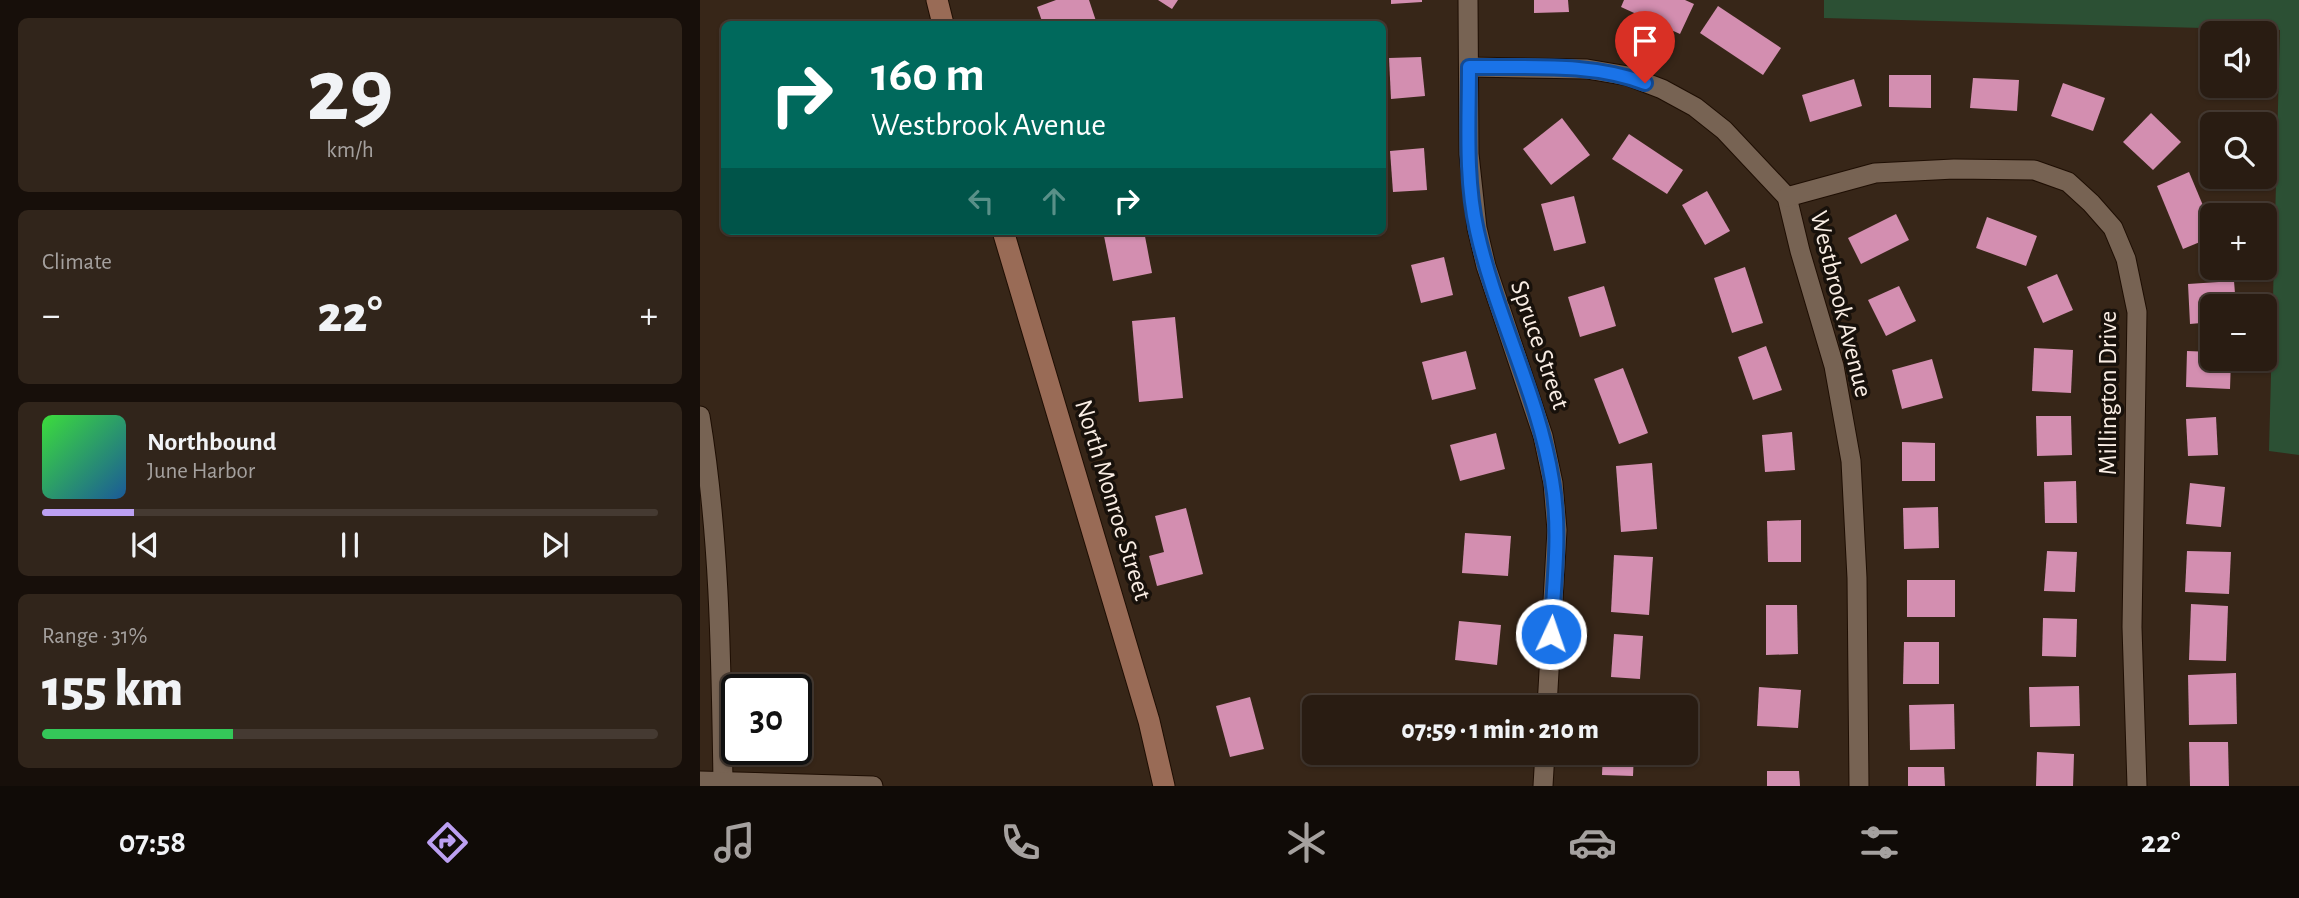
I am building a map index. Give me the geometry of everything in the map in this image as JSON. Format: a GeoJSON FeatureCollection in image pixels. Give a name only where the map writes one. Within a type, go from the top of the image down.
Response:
{"type":"FeatureCollection","features":[{"type":"Feature","properties":{"kind":"main road"},"geometry":{"type":"LineString","coordinates":[[937,0],[942,21]]}},
{"type":"Feature","properties":{"kind":"main road","name":"North Monroe Street"},"geometry":{"type":"LineString","coordinates":[[1004,235],[1149,721],[1164,786]]}},
{"type":"Feature","properties":{"kind":"street","name":"Spruce Street"},"geometry":{"type":"LineString","coordinates":[[1468,0],[1470,181],[1477,229],[1486,266],[1544,436],[1553,482],[1557,530],[1548,695]]}},
{"type":"Feature","properties":{"kind":"street","name":"Westbrook Avenue"},"geometry":{"type":"LineString","coordinates":[[1469,67],[1587,69],[1628,76],[1662,89],[1695,107],[1724,130],[1787,197],[1834,366],[1851,461],[1857,578],[1859,786]]}},
{"type":"Feature","properties":{"kind":"street","name":"Millington Drive"},"geometry":{"type":"LineString","coordinates":[[1787,197],[1875,173],[1954,169],[2034,170],[2068,182],[2113,228],[2126,259],[2137,313],[2133,627],[2137,786]]}},
{"type":"Feature","properties":{"kind":"street"},"geometry":{"type":"LineString","coordinates":[[700,416],[708,465],[719,578],[723,782]]}},
{"type":"Feature","properties":{"kind":"street"},"geometry":{"type":"LineString","coordinates":[[1543,786],[1544,765]]}},
{"type":"Feature","properties":{"kind":"street"},"geometry":{"type":"LineString","coordinates":[[700,781],[873,786]]}},
{"type":"Feature","properties":{"kind":"green space"},"geometry":{"type":"Polygon","coordinates":[[[1824,0],[2299,0],[2299,455],[2269,451],[2271,371],[2277,371],[2277,294],[2273,294],[2273,280],[2277,280],[2275,203],[2280,30],[2277,30],[2277,21],[2200,21],[2200,28],[1824,18],[1824,0]]]}},
{"type":"Feature","properties":{"kind":"building"},"geometry":{"type":"Polygon","coordinates":[[[1056,0],[1089,0],[1096,21],[1042,21],[1037,7],[1056,0]]]}},
{"type":"Feature","properties":{"kind":"building"},"geometry":{"type":"Polygon","coordinates":[[[1158,0],[1178,0],[1172,9],[1158,0]]]}},
{"type":"Feature","properties":{"kind":"building"},"geometry":{"type":"Polygon","coordinates":[[[1391,0],[1422,0],[1422,2],[1391,4],[1391,0]]]}},
{"type":"Feature","properties":{"kind":"building"},"geometry":{"type":"Polygon","coordinates":[[[1534,0],[1568,0],[1569,12],[1534,13],[1534,0]]]}},
{"type":"Feature","properties":{"kind":"building"},"geometry":{"type":"Polygon","coordinates":[[[1624,0],[1685,0],[1694,4],[1680,34],[1621,7],[1624,0]]]}},
{"type":"Feature","properties":{"kind":"building"},"geometry":{"type":"Polygon","coordinates":[[[1718,6],[1781,48],[1763,75],[1700,33],[1718,6]]]}},
{"type":"Feature","properties":{"kind":"building"},"geometry":{"type":"Polygon","coordinates":[[[1421,57],[1425,96],[1391,99],[1389,58],[1421,57]]]}},
{"type":"Feature","properties":{"kind":"building"},"geometry":{"type":"Polygon","coordinates":[[[1889,75],[1931,75],[1931,108],[1889,107],[1889,75]]]}},
{"type":"Feature","properties":{"kind":"building"},"geometry":{"type":"Polygon","coordinates":[[[1973,78],[2019,80],[2017,111],[1970,108],[1973,78]]]}},
{"type":"Feature","properties":{"kind":"building"},"geometry":{"type":"Polygon","coordinates":[[[1854,79],[1862,106],[1810,122],[1802,95],[1854,79]]]}},
{"type":"Feature","properties":{"kind":"building"},"geometry":{"type":"Polygon","coordinates":[[[2063,83],[2105,98],[2093,131],[2051,116],[2063,83]]]}},
{"type":"Feature","properties":{"kind":"building"},"geometry":{"type":"Polygon","coordinates":[[[2151,113],[2181,142],[2153,170],[2123,142],[2151,113]]]}},
{"type":"Feature","properties":{"kind":"building"},"geometry":{"type":"Polygon","coordinates":[[[1562,118],[1590,155],[1551,185],[1523,149],[1562,118]]]}},
{"type":"Feature","properties":{"kind":"building"},"geometry":{"type":"Polygon","coordinates":[[[1629,134],[1683,170],[1667,194],[1612,159],[1629,134]]]}},
{"type":"Feature","properties":{"kind":"building"},"geometry":{"type":"Polygon","coordinates":[[[1424,148],[1427,190],[1393,192],[1390,151],[1424,148]]]}},
{"type":"Feature","properties":{"kind":"building"},"geometry":{"type":"Polygon","coordinates":[[[2189,172],[2202,203],[2200,242],[2183,249],[2157,186],[2189,172]]]}},
{"type":"Feature","properties":{"kind":"building"},"geometry":{"type":"Polygon","coordinates":[[[1707,191],[1730,231],[1705,245],[1682,205],[1707,191]]]}},
{"type":"Feature","properties":{"kind":"building"},"geometry":{"type":"Polygon","coordinates":[[[1574,196],[1586,243],[1554,251],[1541,204],[1574,196]]]}},
{"type":"Feature","properties":{"kind":"building"},"geometry":{"type":"Polygon","coordinates":[[[1896,214],[1909,240],[1861,264],[1848,238],[1896,214]]]}},
{"type":"Feature","properties":{"kind":"building"},"geometry":{"type":"Polygon","coordinates":[[[1987,217],[2037,236],[2026,266],[1976,248],[1987,217]]]}},
{"type":"Feature","properties":{"kind":"building"},"geometry":{"type":"Polygon","coordinates":[[[1104,235],[1145,235],[1152,273],[1113,281],[1104,235]]]}},
{"type":"Feature","properties":{"kind":"building"},"geometry":{"type":"Polygon","coordinates":[[[1444,257],[1453,295],[1421,303],[1411,265],[1444,257]]]}},
{"type":"Feature","properties":{"kind":"building"},"geometry":{"type":"Polygon","coordinates":[[[1745,267],[1763,323],[1732,333],[1714,278],[1745,267]]]}},
{"type":"Feature","properties":{"kind":"building"},"geometry":{"type":"Polygon","coordinates":[[[2057,274],[2073,310],[2043,323],[2027,287],[2057,274]]]}},
{"type":"Feature","properties":{"kind":"building"},"geometry":{"type":"Polygon","coordinates":[[[2234,281],[2235,294],[2200,294],[2200,323],[2190,324],[2188,284],[2234,281]]]}},
{"type":"Feature","properties":{"kind":"building"},"geometry":{"type":"Polygon","coordinates":[[[1604,286],[1616,326],[1580,337],[1568,297],[1604,286]]]}},
{"type":"Feature","properties":{"kind":"building"},"geometry":{"type":"Polygon","coordinates":[[[1899,286],[1916,321],[1886,336],[1868,300],[1899,286]]]}},
{"type":"Feature","properties":{"kind":"building"},"geometry":{"type":"Polygon","coordinates":[[[1175,317],[1183,398],[1139,402],[1132,321],[1175,317]]]}},
{"type":"Feature","properties":{"kind":"building"},"geometry":{"type":"Polygon","coordinates":[[[1766,346],[1782,390],[1753,400],[1738,357],[1766,346]]]}},
{"type":"Feature","properties":{"kind":"building"},"geometry":{"type":"Polygon","coordinates":[[[2034,348],[2073,350],[2071,393],[2032,391],[2034,348]]]}},
{"type":"Feature","properties":{"kind":"building"},"geometry":{"type":"Polygon","coordinates":[[[1466,351],[1476,389],[1432,400],[1422,362],[1466,351]]]}},
{"type":"Feature","properties":{"kind":"building"},"geometry":{"type":"Polygon","coordinates":[[[2187,351],[2200,352],[2200,371],[2231,371],[2230,389],[2186,387],[2187,351]]]}},
{"type":"Feature","properties":{"kind":"building"},"geometry":{"type":"Polygon","coordinates":[[[1932,359],[1943,398],[1902,409],[1892,370],[1932,359]]]}},
{"type":"Feature","properties":{"kind":"building"},"geometry":{"type":"Polygon","coordinates":[[[1623,368],[1648,433],[1619,444],[1594,379],[1623,368]]]}},
{"type":"Feature","properties":{"kind":"building"},"geometry":{"type":"Polygon","coordinates":[[[2036,416],[2071,416],[2072,455],[2037,456],[2036,416]]]}},
{"type":"Feature","properties":{"kind":"building"},"geometry":{"type":"Polygon","coordinates":[[[2216,417],[2218,455],[2188,456],[2186,419],[2216,417]]]}},
{"type":"Feature","properties":{"kind":"building"},"geometry":{"type":"Polygon","coordinates":[[[1792,432],[1795,470],[1765,472],[1762,435],[1792,432]]]}},
{"type":"Feature","properties":{"kind":"building"},"geometry":{"type":"Polygon","coordinates":[[[1496,433],[1505,469],[1460,481],[1450,445],[1496,433]]]}},
{"type":"Feature","properties":{"kind":"building"},"geometry":{"type":"Polygon","coordinates":[[[1902,442],[1935,443],[1935,481],[1902,481],[1902,442]]]}},
{"type":"Feature","properties":{"kind":"building"},"geometry":{"type":"Polygon","coordinates":[[[1652,463],[1657,529],[1621,532],[1616,466],[1652,463]]]}},
{"type":"Feature","properties":{"kind":"building"},"geometry":{"type":"Polygon","coordinates":[[[2076,481],[2077,523],[2045,523],[2044,482],[2076,481]]]}},
{"type":"Feature","properties":{"kind":"building"},"geometry":{"type":"Polygon","coordinates":[[[2190,483],[2225,487],[2221,527],[2186,524],[2190,483]]]}},
{"type":"Feature","properties":{"kind":"building"},"geometry":{"type":"Polygon","coordinates":[[[1938,507],[1939,548],[1904,549],[1903,508],[1938,507]]]}},
{"type":"Feature","properties":{"kind":"building"},"geometry":{"type":"Polygon","coordinates":[[[1186,508],[1203,574],[1157,586],[1149,556],[1164,552],[1155,516],[1186,508]]]}},
{"type":"Feature","properties":{"kind":"building"},"geometry":{"type":"Polygon","coordinates":[[[1801,520],[1801,562],[1768,562],[1767,521],[1801,520]]]}},
{"type":"Feature","properties":{"kind":"building"},"geometry":{"type":"Polygon","coordinates":[[[1465,533],[1511,536],[1508,576],[1462,573],[1465,533]]]}},
{"type":"Feature","properties":{"kind":"building"},"geometry":{"type":"Polygon","coordinates":[[[2047,551],[2077,552],[2075,592],[2044,591],[2047,551]]]}},
{"type":"Feature","properties":{"kind":"building"},"geometry":{"type":"Polygon","coordinates":[[[2187,551],[2231,552],[2229,594],[2185,592],[2187,551]]]}},
{"type":"Feature","properties":{"kind":"building"},"geometry":{"type":"Polygon","coordinates":[[[1614,555],[1653,557],[1649,615],[1611,612],[1614,555]]]}},
{"type":"Feature","properties":{"kind":"building"},"geometry":{"type":"Polygon","coordinates":[[[1907,580],[1955,580],[1955,617],[1907,617],[1907,580]]]}},
{"type":"Feature","properties":{"kind":"building"},"geometry":{"type":"Polygon","coordinates":[[[2191,604],[2228,606],[2226,661],[2189,660],[2191,604]]]}},
{"type":"Feature","properties":{"kind":"building"},"geometry":{"type":"Polygon","coordinates":[[[1766,605],[1797,605],[1798,654],[1766,655],[1766,605]]]}},
{"type":"Feature","properties":{"kind":"building"},"geometry":{"type":"Polygon","coordinates":[[[2043,618],[2077,619],[2076,657],[2042,656],[2043,618]]]}},
{"type":"Feature","properties":{"kind":"building"},"geometry":{"type":"Polygon","coordinates":[[[1459,621],[1501,625],[1497,665],[1455,660],[1459,621]]]}},
{"type":"Feature","properties":{"kind":"building"},"geometry":{"type":"Polygon","coordinates":[[[1614,634],[1643,636],[1640,679],[1611,677],[1614,634]]]}},
{"type":"Feature","properties":{"kind":"building"},"geometry":{"type":"Polygon","coordinates":[[[1904,642],[1939,642],[1939,684],[1903,684],[1904,642]]]}},
{"type":"Feature","properties":{"kind":"building"},"geometry":{"type":"Polygon","coordinates":[[[2236,673],[2237,724],[2189,725],[2188,675],[2236,673]]]}},
{"type":"Feature","properties":{"kind":"building"},"geometry":{"type":"Polygon","coordinates":[[[2079,686],[2080,726],[2030,727],[2029,687],[2079,686]]]}},
{"type":"Feature","properties":{"kind":"building"},"geometry":{"type":"Polygon","coordinates":[[[1759,687],[1801,690],[1798,728],[1757,726],[1759,687]]]}},
{"type":"Feature","properties":{"kind":"building"},"geometry":{"type":"Polygon","coordinates":[[[1250,697],[1264,749],[1230,757],[1216,706],[1250,697]]]}},
{"type":"Feature","properties":{"kind":"building"},"geometry":{"type":"Polygon","coordinates":[[[1954,704],[1955,749],[1910,750],[1909,705],[1954,704]]]}},
{"type":"Feature","properties":{"kind":"building"},"geometry":{"type":"Polygon","coordinates":[[[2189,742],[2228,742],[2229,786],[2190,786],[2189,742]]]}},
{"type":"Feature","properties":{"kind":"building"},"geometry":{"type":"Polygon","coordinates":[[[2037,752],[2074,754],[2073,786],[2036,786],[2037,752]]]}},
{"type":"Feature","properties":{"kind":"building"},"geometry":{"type":"Polygon","coordinates":[[[1602,765],[1633,765],[1633,776],[1602,775],[1602,765]]]}},
{"type":"Feature","properties":{"kind":"building"},"geometry":{"type":"Polygon","coordinates":[[[1908,767],[1944,767],[1945,786],[1908,786],[1908,767]]]}},
{"type":"Feature","properties":{"kind":"building"},"geometry":{"type":"Polygon","coordinates":[[[1767,771],[1799,771],[1800,786],[1767,786],[1767,771]]]}},
{"type":"Feature","properties":{"kind":"route"},"geometry":{"type":"LineString","coordinates":[[1551,634],[1557,530],[1553,482],[1544,436],[1486,266],[1477,229],[1470,181],[1469,67],[1587,69],[1628,76],[1645,83]]}}]}
